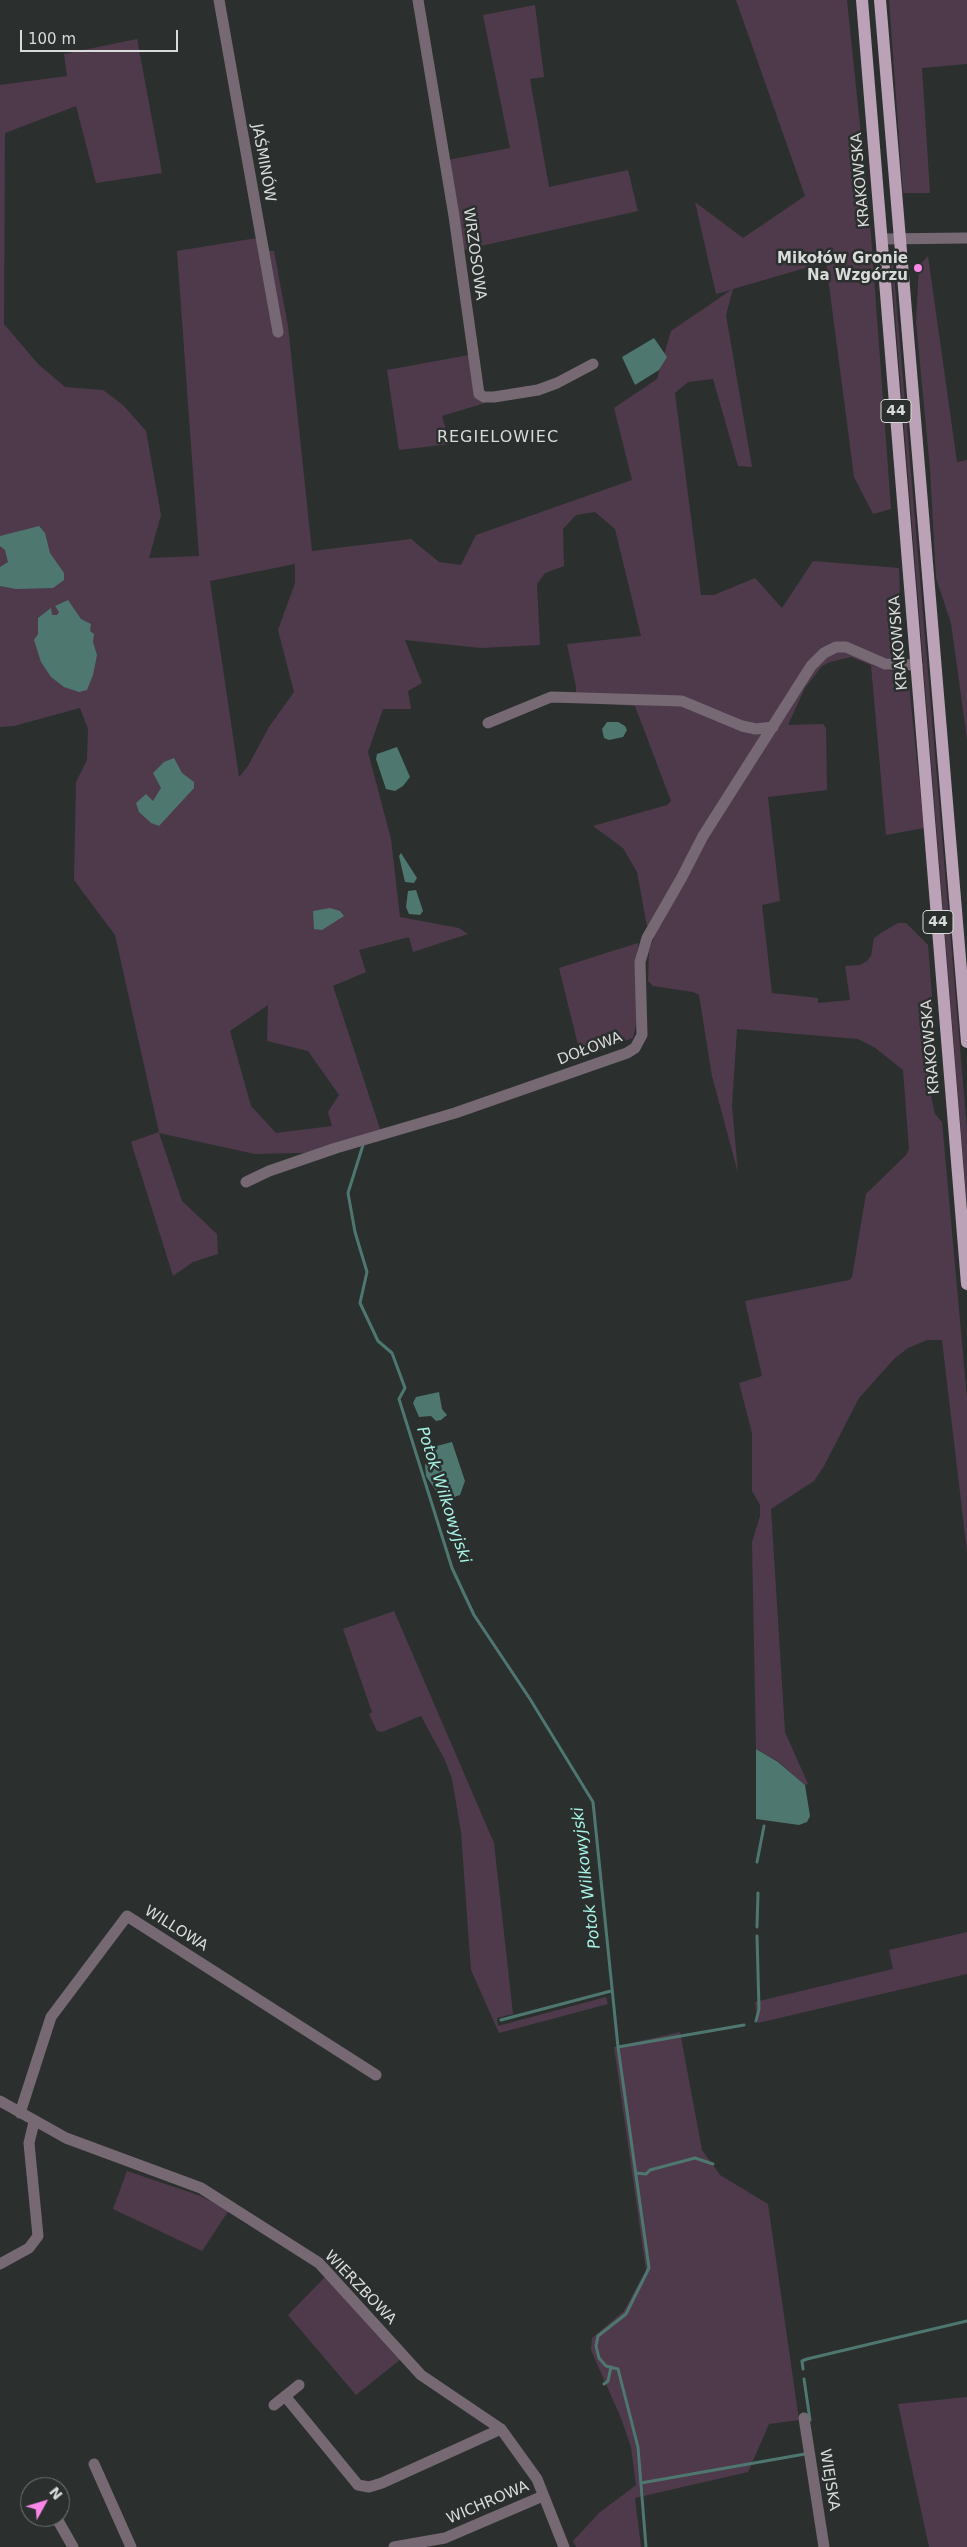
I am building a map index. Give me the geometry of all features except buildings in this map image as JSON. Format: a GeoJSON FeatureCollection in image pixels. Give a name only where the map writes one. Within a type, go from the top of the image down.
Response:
{"type":"FeatureCollection","features":[{"type":"Feature","properties":{"kind":"main road","name":"KRAKOWSKA"},"geometry":{"type":"LineString","coordinates":[[862,0],[967,1284]]}},
{"type":"Feature","properties":{"kind":"main road","name":"44"},"geometry":{"type":"LineString","coordinates":[[880,0],[967,1042]]}},
{"type":"Feature","properties":{"kind":"street","name":"JAŚMINÓW"},"geometry":{"type":"LineString","coordinates":[[219,0],[278,332]]}},
{"type":"Feature","properties":{"kind":"street","name":"WRZOSOWA"},"geometry":{"type":"LineString","coordinates":[[418,0],[454,216],[480,394],[484,397],[494,397],[538,390],[557,383],[593,364]]}},
{"type":"Feature","properties":{"kind":"street"},"geometry":{"type":"LineString","coordinates":[[882,239],[967,238]]}},
{"type":"Feature","properties":{"kind":"street","name":"DOŁOWA"},"geometry":{"type":"LineString","coordinates":[[246,1182],[269,1171],[336,1148],[455,1113],[627,1053],[635,1048],[642,1035],[640,962],[647,938],[703,836],[812,666],[824,653],[836,647],[846,647],[885,664],[917,665]]}},
{"type":"Feature","properties":{"kind":"street"},"geometry":{"type":"LineString","coordinates":[[488,722],[551,697],[682,702],[742,726],[756,729],[773,727]]}},
{"type":"Feature","properties":{"kind":"street","name":"WILLOWA"},"geometry":{"type":"LineString","coordinates":[[20,2113],[51,2017],[66,1994],[127,1916],[376,2075]]}},
{"type":"Feature","properties":{"kind":"street","name":"WIERZBOWA"},"geometry":{"type":"LineString","coordinates":[[0,2102],[66,2138],[201,2188],[319,2263],[421,2374],[500,2429],[532,2472],[564,2547]]}},
{"type":"Feature","properties":{"kind":"street"},"geometry":{"type":"LineString","coordinates":[[0,2264],[32,2247],[38,2236],[29,2143],[34,2122]]}},
{"type":"Feature","properties":{"kind":"street"},"geometry":{"type":"LineString","coordinates":[[274,2405],[298,2385]]}},
{"type":"Feature","properties":{"kind":"street"},"geometry":{"type":"LineString","coordinates":[[285,2396],[358,2485],[368,2487],[382,2483],[500,2429]]}},
{"type":"Feature","properties":{"kind":"street","name":"WIEJSKA"},"geometry":{"type":"LineString","coordinates":[[804,2418],[824,2547]]}},
{"type":"Feature","properties":{"kind":"street"},"geometry":{"type":"LineString","coordinates":[[94,2464],[131,2547]]}},
{"type":"Feature","properties":{"kind":"street","name":"WICHROWA"},"geometry":{"type":"LineString","coordinates":[[394,2547],[447,2543],[543,2496]]}},
{"type":"Feature","properties":{"kind":"street"},"geometry":{"type":"LineString","coordinates":[[62,2527],[73,2547]]}},
{"type":"Feature","properties":{"kind":"shaded area"},"geometry":{"type":"Polygon","coordinates":[[[736,0],[847,0],[870,222],[891,509],[873,514],[854,477],[826,262],[733,289],[726,315],[752,467],[738,466],[713,379],[688,382],[675,393],[701,595],[714,595],[755,578],[782,608],[813,561],[899,568],[902,657],[872,665],[908,676],[924,828],[886,835],[871,665],[851,657],[830,662],[822,666],[805,688],[788,725],[823,724],[826,728],[827,790],[768,797],[780,901],[762,905],[772,993],[818,998],[818,1003],[850,1000],[845,966],[860,965],[867,961],[871,956],[874,938],[898,923],[906,923],[928,945],[934,1023],[933,1056],[928,1075],[929,1087],[935,1114],[942,1122],[967,1398],[967,1552],[942,1340],[927,1340],[908,1348],[894,1359],[859,1398],[824,1466],[814,1481],[771,1509],[785,1732],[808,1784],[805,1785],[779,1762],[756,1749],[752,1542],[760,1516],[760,1505],[752,1491],[752,1433],[739,1383],[762,1376],[745,1301],[849,1280],[852,1277],[866,1194],[906,1155],[909,1149],[903,1070],[874,1047],[858,1039],[737,1029],[732,1105],[738,1173],[712,1076],[699,995],[693,992],[653,986],[648,981],[649,951],[657,929],[663,922],[647,926],[637,872],[623,848],[593,826],[667,805],[671,801],[635,706],[576,702],[576,687],[567,644],[641,636],[615,529],[595,512],[576,515],[563,529],[564,566],[545,573],[537,584],[540,645],[481,648],[405,640],[422,683],[408,691],[411,709],[383,709],[368,752],[391,839],[400,917],[459,928],[468,934],[413,952],[409,937],[359,950],[366,972],[333,986],[381,1132],[337,1142],[339,1152],[255,1154],[159,1133],[182,1201],[217,1234],[218,1254],[193,1262],[173,1276],[131,1142],[159,1132],[115,935],[74,880],[76,782],[87,760],[88,729],[80,708],[14,726],[0,727],[0,85],[67,76],[64,54],[137,39],[162,173],[96,183],[76,106],[5,133],[4,324],[38,364],[65,387],[103,390],[123,405],[146,431],[161,515],[149,558],[199,556],[177,251],[257,238],[269,251],[274,251],[288,326],[312,551],[411,539],[439,562],[461,565],[476,535],[632,480],[614,408],[657,379],[671,331],[731,290],[716,294],[695,202],[743,238],[805,196],[736,0]],[[295,564],[210,581],[239,777],[248,766],[269,727],[294,692],[278,630],[295,583],[295,564]],[[268,1005],[230,1031],[251,1106],[276,1133],[332,1126],[328,1112],[339,1095],[308,1051],[267,1041],[268,1005]]]}},
{"type":"Feature","properties":{"kind":"shaded area"},"geometry":{"type":"Polygon","coordinates":[[[889,0],[967,0],[967,64],[922,68],[930,193],[903,193],[889,0]]]}},
{"type":"Feature","properties":{"kind":"shaded area"},"geometry":{"type":"Polygon","coordinates":[[[535,5],[544,77],[530,79],[549,187],[628,170],[638,211],[463,250],[448,160],[510,148],[483,15],[535,5]]]}},
{"type":"Feature","properties":{"kind":"shaded area"},"geometry":{"type":"Polygon","coordinates":[[[928,256],[957,462],[967,460],[967,739],[951,623],[936,578],[930,469],[916,322],[919,266],[928,256]]]}},
{"type":"Feature","properties":{"kind":"shaded area"},"geometry":{"type":"Polygon","coordinates":[[[893,262],[967,1130],[967,1207],[891,265],[893,262]]]}},
{"type":"Feature","properties":{"kind":"shaded area"},"geometry":{"type":"Polygon","coordinates":[[[469,355],[485,403],[442,416],[450,444],[399,450],[387,370],[469,355]]]}},
{"type":"Feature","properties":{"kind":"shaded area"},"geometry":{"type":"Polygon","coordinates":[[[638,943],[636,1025],[633,1038],[581,1057],[559,968],[638,943]]]}},
{"type":"Feature","properties":{"kind":"shaded area"},"geometry":{"type":"Polygon","coordinates":[[[394,1611],[494,1843],[513,2014],[497,2018],[498,2026],[606,1997],[608,2004],[499,2033],[471,1970],[461,1832],[452,1779],[445,1760],[421,1716],[382,1732],[377,1731],[369,1714],[372,1712],[343,1629],[394,1611]]]}},
{"type":"Feature","properties":{"kind":"shaded area"},"geometry":{"type":"Polygon","coordinates":[[[967,1932],[967,1974],[758,2023],[755,2002],[893,1969],[889,1950],[967,1932]]]}},
{"type":"Feature","properties":{"kind":"shaded area"},"geometry":{"type":"Polygon","coordinates":[[[680,2032],[702,2150],[720,2175],[768,2204],[799,2420],[769,2424],[748,2472],[635,2498],[641,2547],[576,2547],[573,2541],[599,2513],[636,2485],[631,2447],[621,2418],[591,2350],[592,2338],[624,2311],[646,2270],[614,2047],[680,2032]]]}},
{"type":"Feature","properties":{"kind":"shaded area"},"geometry":{"type":"Polygon","coordinates":[[[127,2171],[198,2195],[229,2210],[202,2251],[113,2209],[127,2171]]]}},
{"type":"Feature","properties":{"kind":"shaded area"},"geometry":{"type":"Polygon","coordinates":[[[325,2277],[401,2359],[356,2395],[288,2315],[325,2277]]]}},
{"type":"Feature","properties":{"kind":"shaded area"},"geometry":{"type":"Polygon","coordinates":[[[967,2397],[967,2547],[929,2547],[898,2404],[967,2397]]]}},
{"type":"Feature","properties":{"kind":"water"},"geometry":{"type":"Polygon","coordinates":[[[654,338],[667,357],[659,370],[635,385],[622,357],[654,338]]]}},
{"type":"Feature","properties":{"kind":"water"},"geometry":{"type":"Polygon","coordinates":[[[39,526],[45,533],[50,553],[64,573],[64,580],[53,588],[16,589],[0,586],[0,567],[8,562],[5,550],[0,546],[0,536],[39,526]]]}},
{"type":"Feature","properties":{"kind":"water"},"geometry":{"type":"Polygon","coordinates":[[[68,600],[81,619],[91,624],[90,631],[94,634],[93,642],[97,655],[93,675],[87,690],[79,692],[64,687],[51,677],[41,662],[34,640],[38,634],[38,618],[51,608],[52,615],[57,615],[59,612],[55,606],[68,600]]]}},
{"type":"Feature","properties":{"kind":"water"},"geometry":{"type":"Polygon","coordinates":[[[607,722],[618,722],[625,726],[627,730],[623,737],[609,740],[604,738],[602,729],[607,722]]]}},
{"type":"Feature","properties":{"kind":"water"},"geometry":{"type":"Polygon","coordinates":[[[397,747],[410,777],[403,786],[395,791],[386,789],[376,759],[377,754],[397,747]]]}},
{"type":"Feature","properties":{"kind":"water"},"geometry":{"type":"Polygon","coordinates":[[[174,758],[182,773],[194,782],[194,788],[159,826],[151,823],[139,812],[136,803],[146,794],[153,801],[161,788],[153,773],[164,762],[174,758]]]}},
{"type":"Feature","properties":{"kind":"water"},"geometry":{"type":"Polygon","coordinates":[[[401,853],[417,878],[414,883],[405,882],[399,856],[401,853]]]}},
{"type":"Feature","properties":{"kind":"water"},"geometry":{"type":"Polygon","coordinates":[[[416,890],[423,911],[420,915],[409,914],[406,907],[408,891],[416,890]]]}},
{"type":"Feature","properties":{"kind":"water"},"geometry":{"type":"Polygon","coordinates":[[[330,908],[340,911],[344,916],[322,930],[314,929],[313,911],[330,908]]]}},
{"type":"Feature","properties":{"kind":"water"},"geometry":{"type":"Polygon","coordinates":[[[439,1392],[442,1409],[447,1415],[441,1420],[436,1421],[431,1416],[419,1417],[413,1403],[416,1397],[439,1392]]]}},
{"type":"Feature","properties":{"kind":"water"},"geometry":{"type":"Polygon","coordinates":[[[452,1442],[465,1481],[460,1495],[448,1499],[441,1506],[436,1491],[426,1476],[425,1465],[433,1447],[452,1442]]]}},
{"type":"Feature","properties":{"kind":"water"},"geometry":{"type":"Polygon","coordinates":[[[756,1749],[778,1762],[805,1785],[810,1816],[807,1822],[799,1825],[756,1819],[756,1749]]]}},
{"type":"Feature","properties":{"kind":"waterway","name":"Potok Wilkowyjski"},"geometry":{"type":"LineString","coordinates":[[363,1145],[348,1193],[355,1232],[367,1272],[360,1303],[378,1341],[392,1353],[405,1388],[399,1399],[452,1568],[474,1615],[530,1699],[593,1802],[618,2047],[649,2268],[626,2314],[598,2336],[596,2346],[599,2358],[606,2366],[618,2369],[638,2447],[646,2547]]}},
{"type":"Feature","properties":{"kind":"waterway"},"geometry":{"type":"LineString","coordinates":[[757,1862],[764,1826]]}},
{"type":"Feature","properties":{"kind":"waterway"},"geometry":{"type":"LineString","coordinates":[[757,1927],[758,1893]]}},
{"type":"Feature","properties":{"kind":"waterway"},"geometry":{"type":"LineString","coordinates":[[756,2021],[759,2009],[757,1936]]}},
{"type":"Feature","properties":{"kind":"waterway"},"geometry":{"type":"LineString","coordinates":[[501,2020],[611,1991]]}},
{"type":"Feature","properties":{"kind":"waterway"},"geometry":{"type":"LineString","coordinates":[[618,2047],[744,2025]]}},
{"type":"Feature","properties":{"kind":"waterway"},"geometry":{"type":"LineString","coordinates":[[636,2173],[646,2174],[650,2170],[695,2158],[713,2164]]}},
{"type":"Feature","properties":{"kind":"waterway"},"geometry":{"type":"LineString","coordinates":[[803,2369],[802,2361],[807,2359],[967,2321]]}},
{"type":"Feature","properties":{"kind":"waterway"},"geometry":{"type":"LineString","coordinates":[[604,2384],[608,2381],[611,2367]]}},
{"type":"Feature","properties":{"kind":"waterway"},"geometry":{"type":"LineString","coordinates":[[804,2379],[810,2420]]}},
{"type":"Feature","properties":{"kind":"waterway"},"geometry":{"type":"LineString","coordinates":[[641,2483],[805,2454]]}},
{"type":"Feature","properties":{"kind":"place","name":"Mikołów Gronie Na Wzgórzu"},"geometry":{"type":"Point","coordinates":[918,268]}},
{"type":"Feature","properties":{"kind":"district","name":"REGIELOWIEC"},"geometry":{"type":"Point","coordinates":[498,438]}}]}
